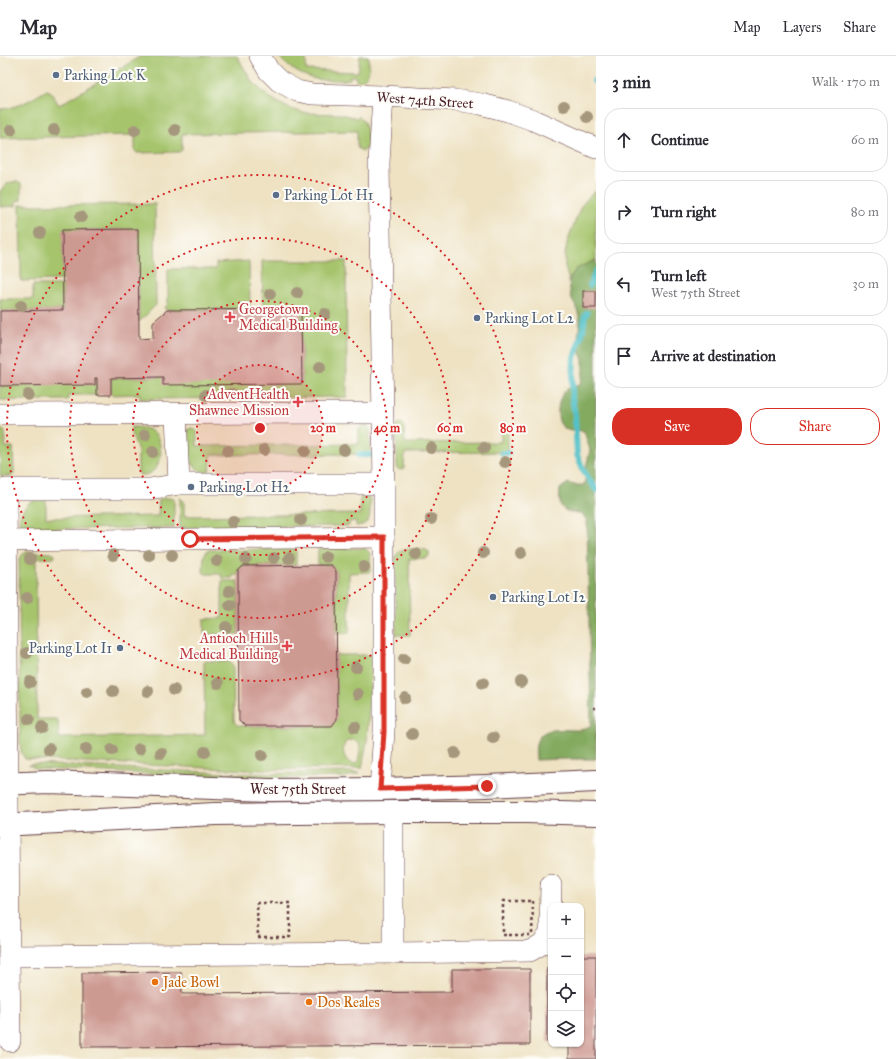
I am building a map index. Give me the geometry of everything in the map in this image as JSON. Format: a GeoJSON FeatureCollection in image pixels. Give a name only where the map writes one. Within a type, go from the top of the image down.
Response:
{"type":"FeatureCollection","features":[{"type":"Feature","properties":{"kind":"main road","name":"West 75th Street"},"geometry":{"type":"LineString","coordinates":[[4,784],[48,782],[270,790],[380,789],[596,781]]}},
{"type":"Feature","properties":{"kind":"main road","name":"West 75th Street"},"geometry":{"type":"LineString","coordinates":[[4,825],[216,814],[393,812],[526,812],[596,814]]}},
{"type":"Feature","properties":{"kind":"street","name":"West 74th Street"},"geometry":{"type":"LineString","coordinates":[[260,56],[269,71],[279,81],[297,91],[323,95],[383,96],[455,100],[488,106],[508,110],[596,148]]}},
{"type":"Feature","properties":{"kind":"street"},"geometry":{"type":"LineString","coordinates":[[380,789],[384,732],[384,484],[379,162],[383,96]]}},
{"type":"Feature","properties":{"kind":"street"},"geometry":{"type":"LineString","coordinates":[[0,414],[382,413]]}},
{"type":"Feature","properties":{"kind":"street"},"geometry":{"type":"LineString","coordinates":[[176,414],[179,484]]}},
{"type":"Feature","properties":{"kind":"street"},"geometry":{"type":"LineString","coordinates":[[10,1041],[9,956],[4,825],[3,489],[150,489],[179,484],[384,484]]}},
{"type":"Feature","properties":{"kind":"street"},"geometry":{"type":"LineString","coordinates":[[3,541],[384,537]]}},
{"type":"Feature","properties":{"kind":"street"},"geometry":{"type":"LineString","coordinates":[[393,812],[393,953]]}},
{"type":"Feature","properties":{"kind":"street"},"geometry":{"type":"LineString","coordinates":[[9,956],[530,951],[542,944],[550,934],[551,885]]}},
{"type":"Feature","properties":{"kind":"path"},"geometry":{"type":"LineString","coordinates":[[503,901],[533,901],[532,935],[503,935],[503,901]]}},
{"type":"Feature","properties":{"kind":"path"},"geometry":{"type":"LineString","coordinates":[[257,903],[290,903],[290,937],[258,937],[257,903]]}},
{"type":"Feature","properties":{"kind":"green space"},"geometry":{"type":"Polygon","coordinates":[[[141,56],[237,56],[251,80],[269,97],[286,107],[304,113],[341,114],[357,118],[359,116],[366,126],[367,147],[363,151],[358,149],[357,131],[182,134],[182,150],[179,152],[137,153],[135,151],[135,135],[0,138],[0,109],[6,109],[31,100],[47,90],[51,92],[59,105],[141,56]]]}},
{"type":"Feature","properties":{"kind":"green space"},"geometry":{"type":"Polygon","coordinates":[[[278,56],[306,56],[306,70],[358,72],[360,56],[368,56],[369,69],[366,77],[359,81],[356,80],[355,76],[350,76],[350,79],[345,80],[317,79],[305,76],[296,71],[288,66],[278,56]]]}},
{"type":"Feature","properties":{"kind":"green space"},"geometry":{"type":"Polygon","coordinates":[[[12,182],[21,184],[21,200],[16,201],[16,206],[0,207],[0,191],[7,184],[12,182]]]}},
{"type":"Feature","properties":{"kind":"green space"},"geometry":{"type":"Polygon","coordinates":[[[596,191],[596,260],[577,270],[571,276],[569,281],[565,267],[567,243],[581,206],[596,191]]]}},
{"type":"Feature","properties":{"kind":"green space"},"geometry":{"type":"Polygon","coordinates":[[[155,204],[156,305],[139,322],[138,229],[63,230],[63,280],[21,281],[20,205],[155,204]]]}},
{"type":"Feature","properties":{"kind":"green space"},"geometry":{"type":"Polygon","coordinates":[[[596,260],[596,759],[536,760],[536,744],[543,734],[554,730],[581,730],[591,725],[587,521],[582,513],[570,512],[563,508],[560,501],[560,489],[568,483],[574,485],[584,485],[590,450],[584,431],[570,430],[560,424],[558,408],[563,393],[569,388],[580,385],[583,373],[583,360],[577,345],[580,321],[577,309],[571,298],[569,281],[576,269],[596,260]]]}},
{"type":"Feature","properties":{"kind":"green space"},"geometry":{"type":"Polygon","coordinates":[[[249,261],[250,309],[166,310],[164,308],[168,304],[168,269],[216,269],[216,263],[249,261]]]}},
{"type":"Feature","properties":{"kind":"green space"},"geometry":{"type":"Polygon","coordinates":[[[262,261],[346,261],[347,397],[140,399],[140,394],[111,395],[111,378],[163,377],[302,384],[301,309],[263,309],[262,261]]]}},
{"type":"Feature","properties":{"kind":"green space"},"geometry":{"type":"Polygon","coordinates":[[[33,285],[63,285],[63,310],[0,311],[0,299],[33,299],[33,285]]]}},
{"type":"Feature","properties":{"kind":"green space"},"geometry":{"type":"Polygon","coordinates":[[[97,378],[97,395],[68,395],[68,400],[0,400],[0,386],[97,378]]]}},
{"type":"Feature","properties":{"kind":"green space"},"geometry":{"type":"Polygon","coordinates":[[[504,423],[508,426],[508,452],[405,453],[404,469],[401,470],[397,467],[397,425],[403,424],[405,443],[501,442],[501,427],[504,423]]]}},
{"type":"Feature","properties":{"kind":"green space"},"geometry":{"type":"Polygon","coordinates":[[[365,425],[368,426],[370,430],[370,454],[211,455],[210,470],[206,473],[193,465],[189,458],[187,448],[187,430],[191,428],[197,431],[197,446],[359,444],[359,429],[365,425]]]}},
{"type":"Feature","properties":{"kind":"green space"},"geometry":{"type":"Polygon","coordinates":[[[131,427],[141,427],[149,430],[155,434],[158,440],[161,453],[160,460],[153,471],[147,474],[140,475],[138,472],[138,451],[131,433],[131,427]]]}},
{"type":"Feature","properties":{"kind":"green space"},"geometry":{"type":"Polygon","coordinates":[[[0,430],[5,432],[5,447],[13,447],[14,473],[12,476],[0,476],[0,430]]]}},
{"type":"Feature","properties":{"kind":"green space"},"geometry":{"type":"Polygon","coordinates":[[[362,496],[368,496],[369,498],[369,519],[366,523],[356,526],[356,521],[349,522],[349,526],[180,528],[180,498],[184,501],[184,516],[360,514],[360,499],[362,496]]]}},
{"type":"Feature","properties":{"kind":"green space"},"geometry":{"type":"Polygon","coordinates":[[[41,498],[45,499],[46,501],[46,518],[158,516],[159,500],[163,498],[174,498],[174,528],[29,529],[24,527],[21,525],[19,519],[24,508],[41,498]]]}},
{"type":"Feature","properties":{"kind":"green space"},"geometry":{"type":"Polygon","coordinates":[[[365,548],[370,553],[371,571],[349,573],[349,633],[336,633],[336,571],[331,565],[318,565],[318,549],[365,548]]]}},
{"type":"Feature","properties":{"kind":"green space"},"geometry":{"type":"Polygon","coordinates":[[[296,549],[296,565],[243,566],[238,571],[238,575],[234,575],[232,578],[222,578],[221,574],[205,574],[203,572],[204,555],[208,550],[296,549]]]}},
{"type":"Feature","properties":{"kind":"green space"},"geometry":{"type":"Polygon","coordinates":[[[406,549],[426,550],[429,552],[429,556],[426,558],[409,559],[410,635],[396,635],[395,559],[399,552],[406,549]]]}},
{"type":"Feature","properties":{"kind":"green space"},"geometry":{"type":"Polygon","coordinates":[[[26,552],[51,553],[55,555],[54,558],[36,558],[37,719],[56,719],[58,721],[59,738],[205,735],[204,661],[228,662],[233,665],[234,720],[237,725],[332,726],[336,655],[372,655],[367,741],[362,768],[247,770],[25,759],[21,752],[20,740],[19,562],[21,556],[26,552]],[[348,740],[345,743],[343,750],[348,761],[355,764],[358,761],[360,746],[357,741],[348,740]]]}},
{"type":"Feature","properties":{"kind":"green space"},"geometry":{"type":"Polygon","coordinates":[[[222,581],[238,581],[238,634],[204,634],[204,619],[222,618],[222,581]]]}},
{"type":"Feature","properties":{"kind":"green space"},"geometry":{"type":"Polygon","coordinates":[[[34,764],[247,774],[359,773],[345,777],[249,778],[37,769],[29,765],[34,764]]]}},
{"type":"Feature","properties":{"kind":"building","name":"Georgetown Medical Building"},"geometry":{"type":"Polygon","coordinates":[[[138,229],[139,339],[153,338],[153,322],[167,310],[301,309],[302,384],[163,385],[163,377],[111,378],[111,395],[97,395],[97,378],[95,378],[95,385],[0,386],[0,311],[63,310],[62,230],[138,229]]]}},
{"type":"Feature","properties":{"kind":"building"},"geometry":{"type":"Polygon","coordinates":[[[583,291],[596,291],[596,308],[583,308],[583,291]]]}},
{"type":"Feature","properties":{"kind":"building","name":"Antioch Hills Medical Building"},"geometry":{"type":"Polygon","coordinates":[[[331,565],[336,571],[337,719],[332,726],[245,726],[239,720],[238,571],[243,566],[331,565]]]}},
{"type":"Feature","properties":{"kind":"building"},"geometry":{"type":"Polygon","coordinates":[[[584,956],[596,956],[596,1059],[569,1059],[569,1047],[584,1047],[584,956]]]}},
{"type":"Feature","properties":{"kind":"building"},"geometry":{"type":"Polygon","coordinates":[[[547,968],[548,968],[548,1042],[547,968]]]}},
{"type":"Feature","properties":{"kind":"building"},"geometry":{"type":"Polygon","coordinates":[[[452,969],[530,969],[530,1045],[82,1047],[82,973],[181,972],[182,994],[452,992],[452,969]]]}},
{"type":"Feature","properties":{"kind":"waterway"},"geometry":{"type":"LineString","coordinates":[[590,285],[596,271]]}},
{"type":"Feature","properties":{"kind":"waterway"},"geometry":{"type":"LineString","coordinates":[[587,313],[574,358],[572,397],[575,416],[577,455],[585,473],[596,490]]}},
{"type":"Feature","properties":{"kind":"waterway"},"geometry":{"type":"LineString","coordinates":[[502,453],[508,453]]}},
{"type":"Feature","properties":{"kind":"waterway"},"geometry":{"type":"LineString","coordinates":[[359,455],[370,455]]}},
{"type":"Feature","properties":{"kind":"place","name":"Parking Lot K"},"geometry":{"type":"Point","coordinates":[56,75]}},
{"type":"Feature","properties":{"kind":"place","name":"Parking Lot H1"},"geometry":{"type":"Point","coordinates":[276,195]}},
{"type":"Feature","properties":{"kind":"place","name":"Georgetown Medical Building"},"geometry":{"type":"Point","coordinates":[230,317]}},
{"type":"Feature","properties":{"kind":"place","name":"Parking Lot L2"},"geometry":{"type":"Point","coordinates":[477,318]}},
{"type":"Feature","properties":{"kind":"place","name":"AdventHealth Shawnee Mission"},"geometry":{"type":"Point","coordinates":[298,402]}},
{"type":"Feature","properties":{"kind":"place","name":"Parking Lot H2"},"geometry":{"type":"Point","coordinates":[191,487]}},
{"type":"Feature","properties":{"kind":"place","name":"Parking Lot I2"},"geometry":{"type":"Point","coordinates":[493,597]}},
{"type":"Feature","properties":{"kind":"place","name":"Antioch Hills Medical Building"},"geometry":{"type":"Point","coordinates":[287,646]}},
{"type":"Feature","properties":{"kind":"place","name":"Parking Lot I1"},"geometry":{"type":"Point","coordinates":[120,648]}},
{"type":"Feature","properties":{"kind":"place","name":"Jade Bowl"},"geometry":{"type":"Point","coordinates":[155,982]}},
{"type":"Feature","properties":{"kind":"place","name":"Dos Reales"},"geometry":{"type":"Point","coordinates":[309,1002]}},
{"type":"Feature","properties":{"kind":"route"},"geometry":{"type":"LineString","coordinates":[[190,539],[384,537],[384,732],[380,789],[487,786]]}}]}
